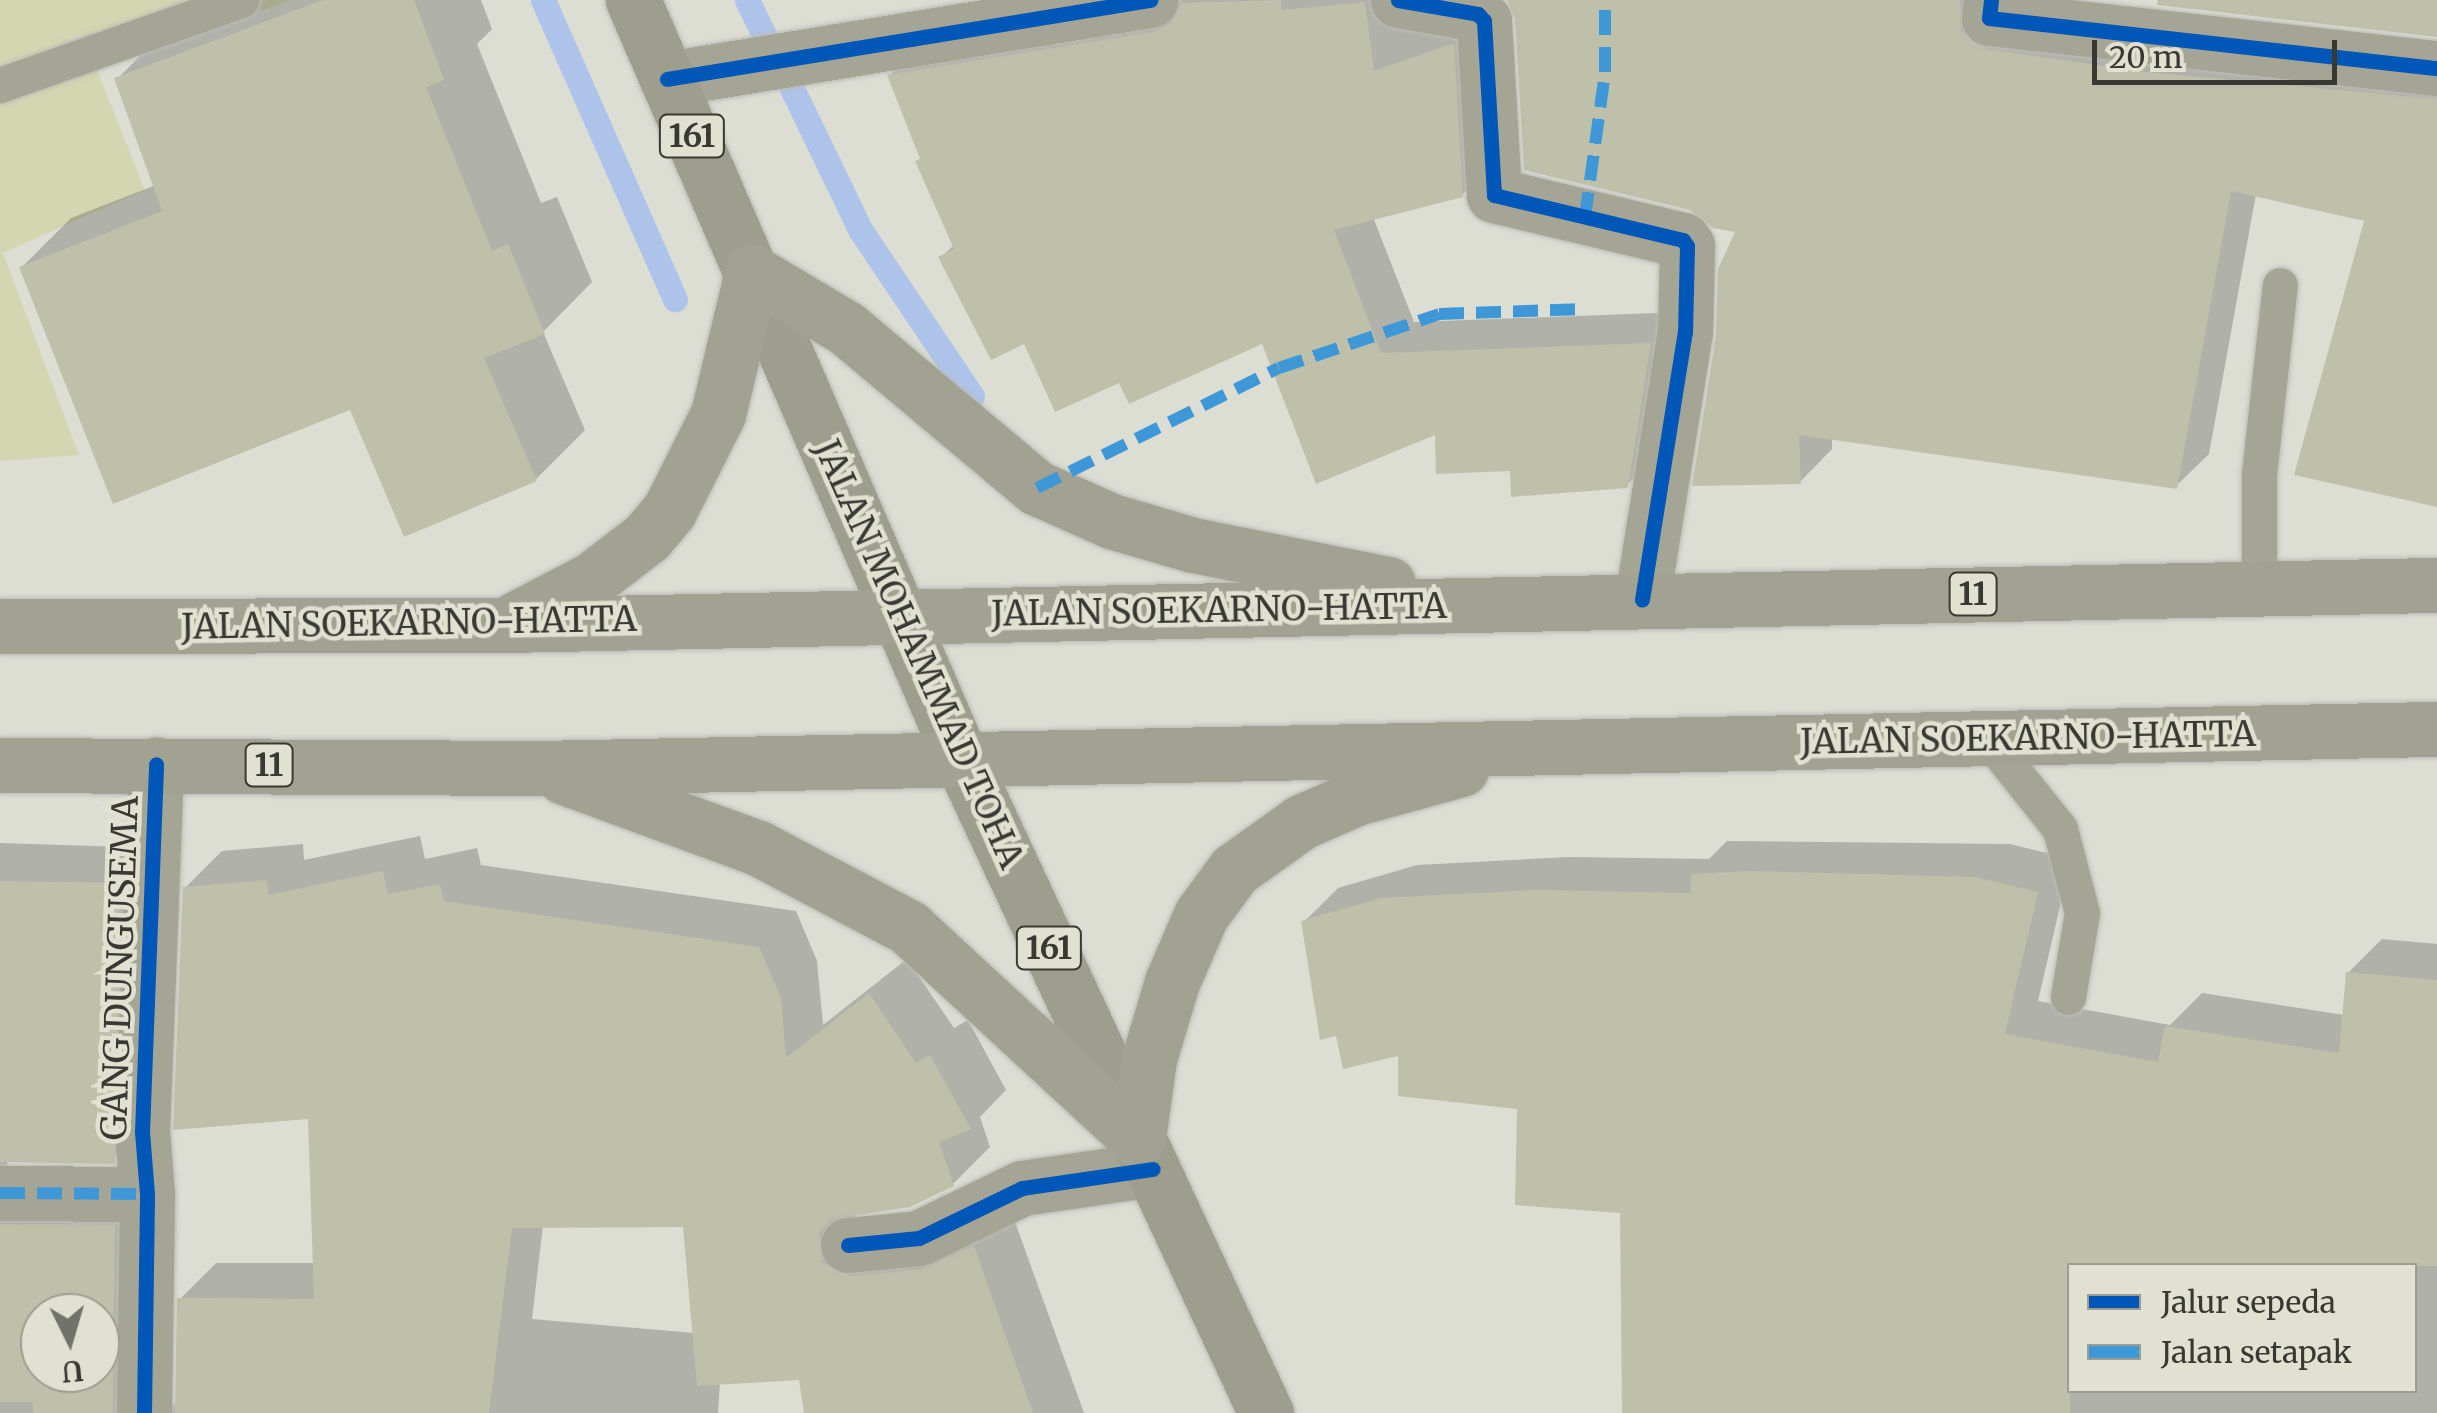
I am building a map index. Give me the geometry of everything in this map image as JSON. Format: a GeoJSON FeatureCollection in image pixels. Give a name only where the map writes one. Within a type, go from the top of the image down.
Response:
{"type":"FeatureCollection","features":[{"type":"Feature","properties":{"kind":"highway"},"geometry":{"type":"LineString","coordinates":[[506,624],[591,580],[647,537],[669,511],[718,414],[752,272],[846,328],[1037,488],[1111,521],[1194,545],[1509,606]]}},
{"type":"Feature","properties":{"kind":"highway","name":"JALAN SOEKARNO-HATTA"},"geometry":{"type":"LineString","coordinates":[[0,626],[506,624],[901,613],[1509,606],[2437,585]]}},
{"type":"Feature","properties":{"kind":"highway","name":"JALAN SOEKARNO-HATTA"},"geometry":{"type":"LineString","coordinates":[[0,765],[538,768],[960,756],[2437,729]]}},
{"type":"Feature","properties":{"kind":"highway"},"geometry":{"type":"LineString","coordinates":[[1145,1154],[1148,1059],[1172,982],[1201,915],[1234,870],[1274,837],[1356,798],[1538,748]]}},
{"type":"Feature","properties":{"kind":"highway"},"geometry":{"type":"LineString","coordinates":[[538,768],[758,848],[882,911],[1047,1048],[1145,1154]]}},
{"type":"Feature","properties":{"kind":"main road","name":"JALAN MOHAMMAD TOHA"},"geometry":{"type":"LineString","coordinates":[[632,0],[960,756],[1266,1413]]}},
{"type":"Feature","properties":{"kind":"street"},"geometry":{"type":"LineString","coordinates":[[667,79],[1151,0]]}},
{"type":"Feature","properties":{"kind":"street"},"geometry":{"type":"LineString","coordinates":[[1398,0],[1478,14],[1484,21],[1494,195],[1683,240],[1687,246],[1685,330],[1642,600]]}},
{"type":"Feature","properties":{"kind":"street"},"geometry":{"type":"LineString","coordinates":[[1991,0],[1989,18],[2437,68]]}},
{"type":"Feature","properties":{"kind":"street","name":"GANG DUNGUSEMA"},"geometry":{"type":"LineString","coordinates":[[144,1413],[148,1194],[142,1132],[156,764]]}},
{"type":"Feature","properties":{"kind":"street"},"geometry":{"type":"LineString","coordinates":[[848,1244],[919,1238],[1022,1188],[1145,1154]]}},
{"type":"Feature","properties":{"kind":"street"},"geometry":{"type":"LineString","coordinates":[[0,1194],[148,1194]]}},
{"type":"Feature","properties":{"kind":"lane"},"geometry":{"type":"LineString","coordinates":[[0,84],[242,0]]}},
{"type":"Feature","properties":{"kind":"lane"},"geometry":{"type":"LineString","coordinates":[[2259,588],[2259,474],[2280,285]]}},
{"type":"Feature","properties":{"kind":"lane"},"geometry":{"type":"LineString","coordinates":[[1988,739],[2060,829],[2082,913],[2068,998]]}},
{"type":"Feature","properties":{"kind":"green space"},"geometry":{"type":"Polygon","coordinates":[[[0,0],[291,0],[97,70],[145,190],[3,253],[79,455],[0,461],[0,0]]]}},
{"type":"Feature","properties":{"kind":"building"},"geometry":{"type":"Polygon","coordinates":[[[323,0],[414,0],[444,80],[426,87],[492,251],[508,244],[545,334],[484,358],[537,481],[404,537],[350,410],[113,504],[19,267],[162,211],[114,78],[323,0]]]}},
{"type":"Feature","properties":{"kind":"building"},"geometry":{"type":"Polygon","coordinates":[[[1281,0],[1282,10],[1365,2],[1374,71],[1454,43],[1463,197],[1334,230],[1381,353],[1651,343],[1628,488],[1511,497],[1510,471],[1436,474],[1435,435],[1316,484],[1262,344],[1129,404],[1119,383],[1055,412],[1024,344],[991,360],[938,257],[954,249],[915,161],[920,159],[887,75],[1156,31],[1171,23],[1181,3],[1281,0]]]}},
{"type":"Feature","properties":{"kind":"building"},"geometry":{"type":"Polygon","coordinates":[[[1507,0],[1960,0],[1961,31],[1986,49],[2146,72],[2437,99],[2437,507],[2294,475],[2364,221],[2231,191],[2177,489],[1799,435],[1801,484],[1692,486],[1716,336],[1718,269],[1735,232],[1713,228],[1690,210],[1524,170],[1515,19],[1507,0]]]}},
{"type":"Feature","properties":{"kind":"building"},"geometry":{"type":"Polygon","coordinates":[[[2158,0],[2437,0],[2437,37],[2157,5],[2158,0]]]}},
{"type":"Feature","properties":{"kind":"building"},"geometry":{"type":"Polygon","coordinates":[[[383,871],[388,894],[440,884],[444,901],[759,947],[781,998],[786,1058],[869,993],[916,1063],[930,1055],[971,1129],[939,1142],[954,1186],[910,1207],[831,1219],[819,1233],[822,1262],[850,1276],[922,1269],[974,1246],[1033,1413],[804,1413],[799,1380],[697,1386],[683,1227],[512,1228],[489,1413],[175,1413],[177,1298],[314,1299],[308,1119],[173,1130],[183,887],[267,880],[268,895],[383,871]]]}},
{"type":"Feature","properties":{"kind":"building"},"geometry":{"type":"Polygon","coordinates":[[[1749,871],[1975,877],[2038,892],[2005,1034],[2158,1062],[2165,1026],[2339,1053],[2346,972],[2437,980],[2437,1266],[2067,1263],[2070,1413],[1622,1413],[1620,1213],[1515,1205],[1517,1109],[1398,1096],[1398,1056],[1343,1069],[1336,1036],[1320,1040],[1301,921],[1381,898],[1534,890],[1691,893],[1691,874],[1749,871]]]}},
{"type":"Feature","properties":{"kind":"building"},"geometry":{"type":"Polygon","coordinates":[[[0,881],[120,883],[115,1164],[0,1162],[0,881]]]}},
{"type":"Feature","properties":{"kind":"building"},"geometry":{"type":"Polygon","coordinates":[[[0,1224],[115,1225],[114,1293],[20,1293],[20,1393],[113,1393],[113,1413],[33,1413],[33,1402],[0,1402],[0,1224]]]}},
{"type":"Feature","properties":{"kind":"waterway"},"geometry":{"type":"LineString","coordinates":[[543,0],[675,299]]}},
{"type":"Feature","properties":{"kind":"waterway"},"geometry":{"type":"LineString","coordinates":[[747,0],[768,43]]}},
{"type":"Feature","properties":{"kind":"waterway"},"geometry":{"type":"LineString","coordinates":[[785,74],[861,231],[972,396]]}},
{"type":"Feature","properties":{"kind":"marked path"},"geometry":{"type":"LineString","coordinates":[[1585,217],[1605,72],[1605,0]]}},
{"type":"Feature","properties":{"kind":"marked path"},"geometry":{"type":"LineString","coordinates":[[1037,488],[1279,368],[1439,314],[1585,309]]}},
{"type":"Feature","properties":{"kind":"marked path"},"geometry":{"type":"LineString","coordinates":[[0,1193],[147,1194]]}},
{"type":"Feature","properties":{"kind":"cycle path"},"geometry":{"type":"LineString","coordinates":[[667,79],[1151,0]]}},
{"type":"Feature","properties":{"kind":"cycle path"},"geometry":{"type":"LineString","coordinates":[[1398,0],[1478,14],[1484,21],[1494,195],[1683,240],[1687,246],[1685,331],[1642,600]]}},
{"type":"Feature","properties":{"kind":"cycle path"},"geometry":{"type":"LineString","coordinates":[[1991,0],[1989,18],[2437,68]]}},
{"type":"Feature","properties":{"kind":"cycle path"},"geometry":{"type":"LineString","coordinates":[[144,1413],[147,1194],[142,1132],[156,764]]}},
{"type":"Feature","properties":{"kind":"cycle path"},"geometry":{"type":"LineString","coordinates":[[848,1245],[919,1238],[1022,1188],[1153,1169]]}}]}
